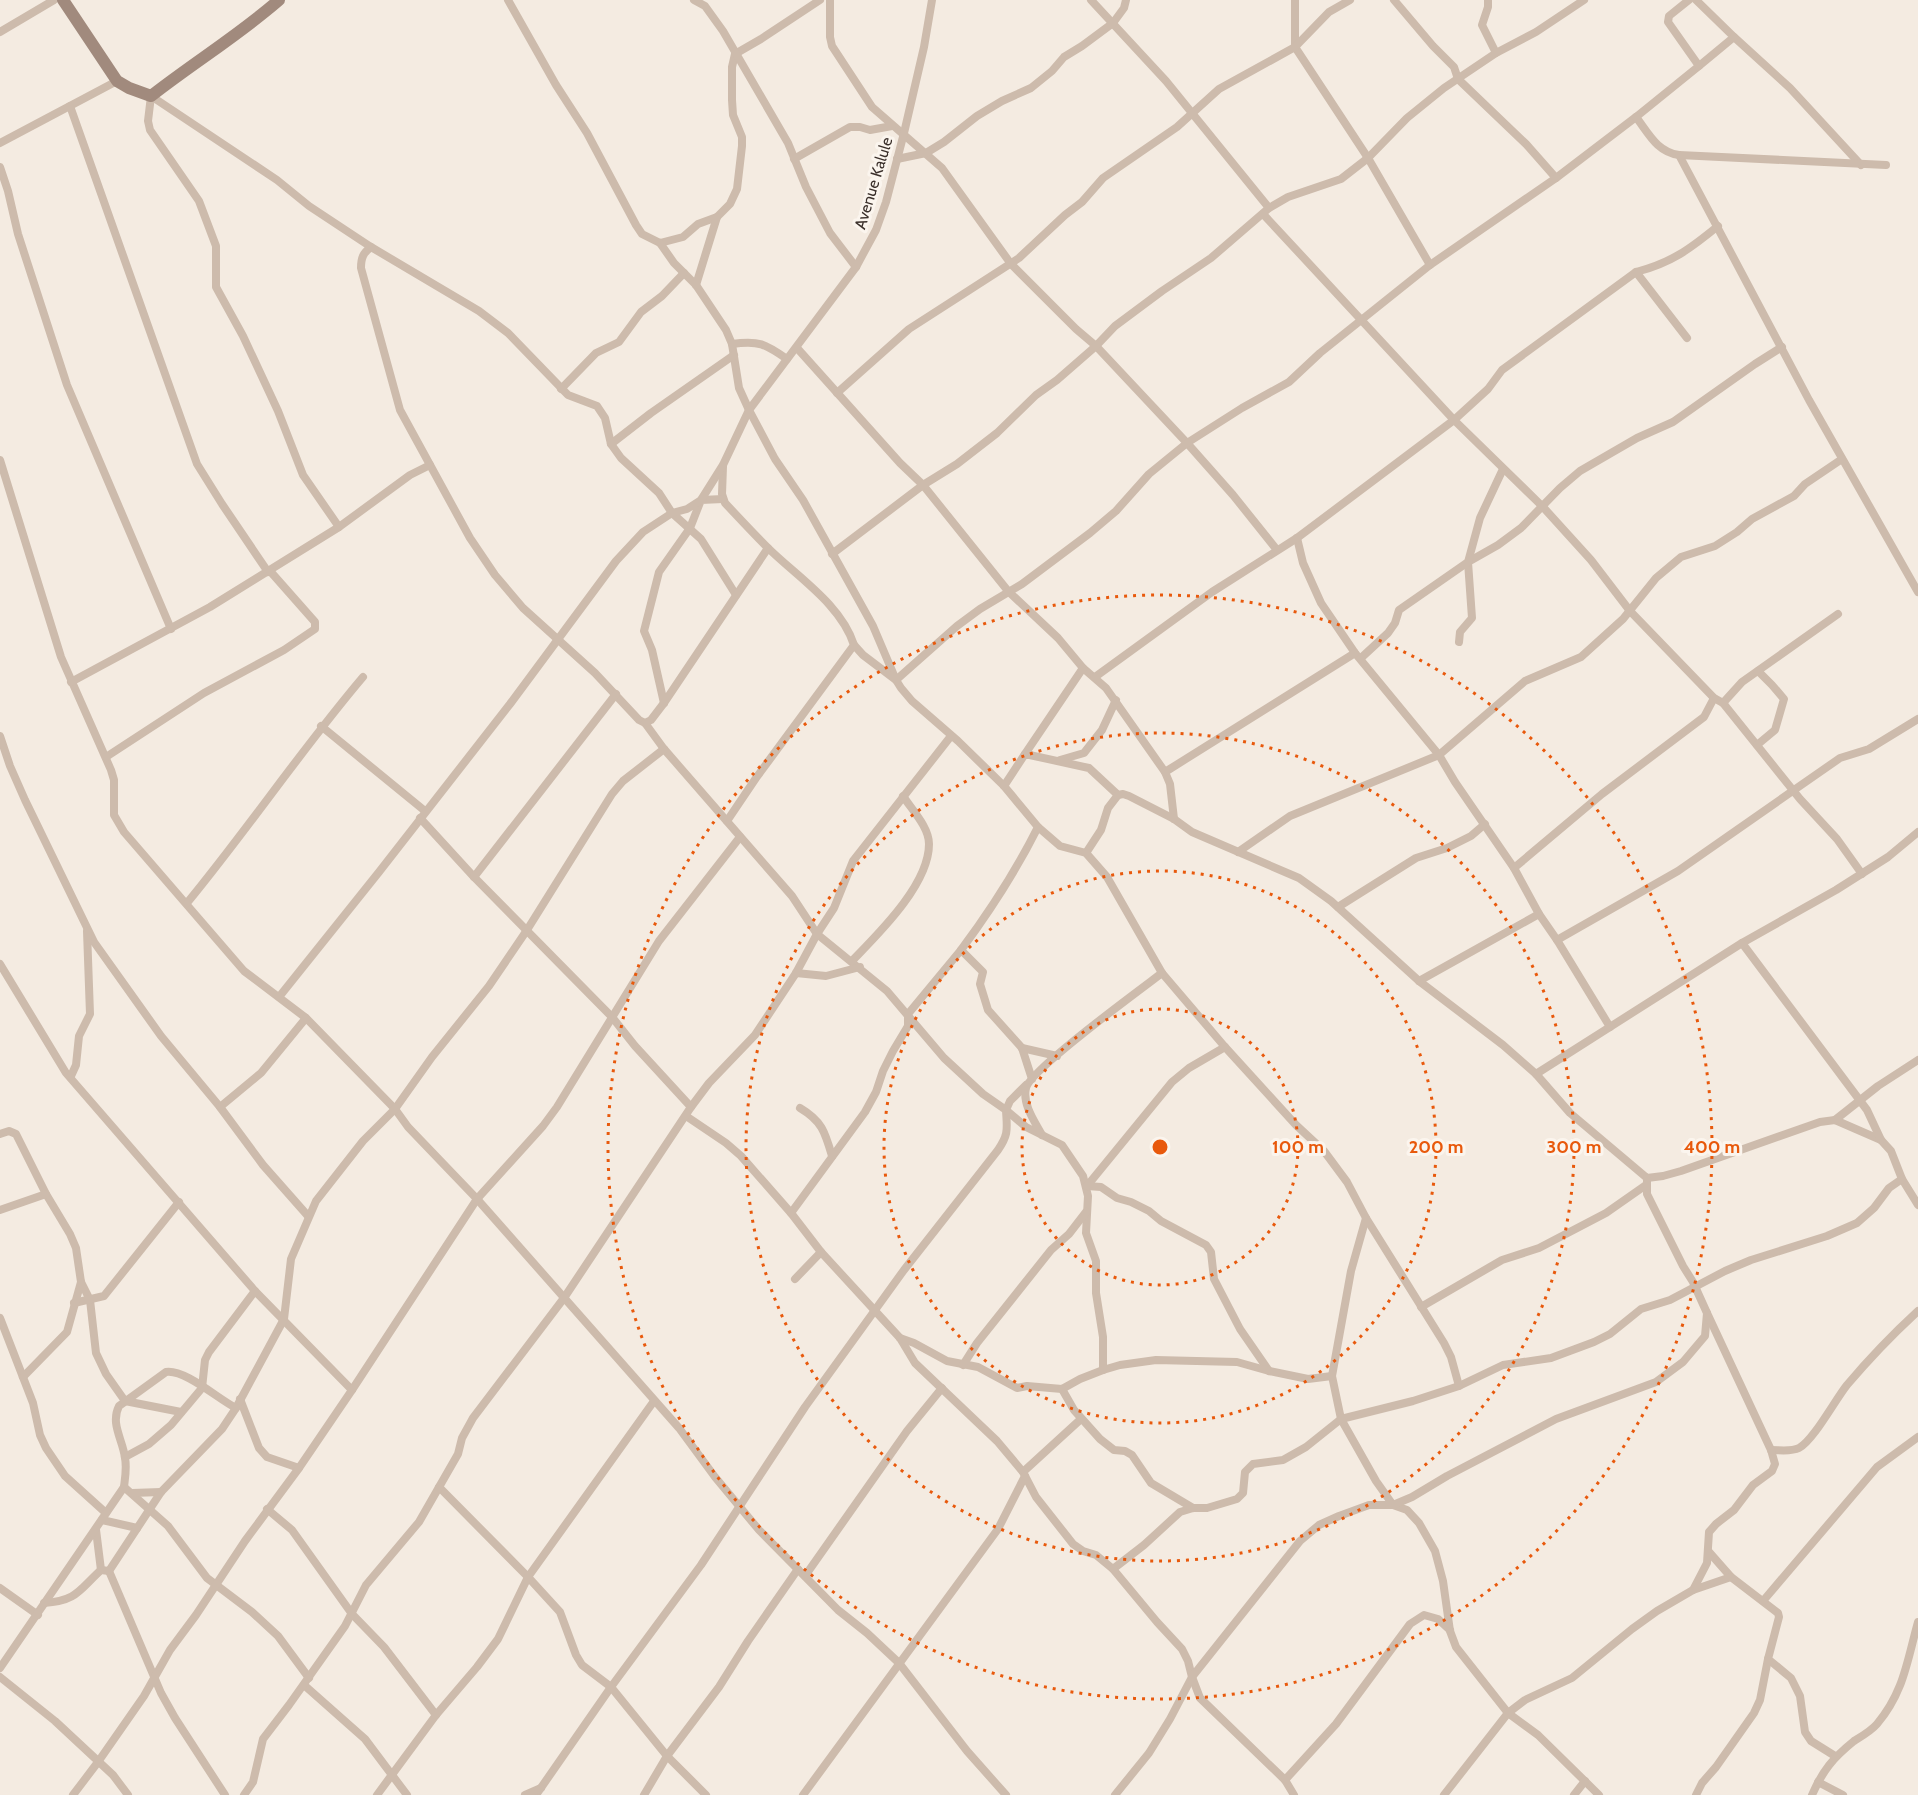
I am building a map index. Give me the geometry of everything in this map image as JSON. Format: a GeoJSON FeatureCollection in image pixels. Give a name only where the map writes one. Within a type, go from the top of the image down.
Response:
{"type":"FeatureCollection","features":[{"type":"Feature","properties":{"kind":"street"},"geometry":{"type":"LineString","coordinates":[[0,32],[54,0]]}},
{"type":"Feature","properties":{"kind":"street"},"geometry":{"type":"LineString","coordinates":[[63,0],[117,81],[151,96],[277,180],[309,206],[371,247],[479,311],[508,333],[568,395],[597,405],[605,417],[611,444],[621,458],[659,493],[672,513],[690,528],[707,548],[736,595]]}},
{"type":"Feature","properties":{"kind":"street"},"geometry":{"type":"LineString","coordinates":[[279,0],[248,26],[151,96],[148,121],[150,130],[199,201],[216,246],[216,287],[243,336],[278,411],[303,475],[339,527]]}},
{"type":"Feature","properties":{"kind":"street"},"geometry":{"type":"LineString","coordinates":[[508,0],[556,85],[587,133],[636,225],[642,234],[660,243],[696,285],[726,330],[732,344],[739,388],[748,410],[873,626],[896,680]]}},
{"type":"Feature","properties":{"kind":"street"},"geometry":{"type":"LineString","coordinates":[[694,0],[705,6],[723,31],[788,143],[806,187],[830,233],[856,267]]}},
{"type":"Feature","properties":{"kind":"street"},"geometry":{"type":"LineString","coordinates":[[660,243],[682,237],[698,224],[717,217],[730,204],[738,189],[742,137],[734,115],[732,100],[732,67],[735,54],[820,0]]}},
{"type":"Feature","properties":{"kind":"street"},"geometry":{"type":"LineString","coordinates":[[830,0],[832,46],[872,107],[942,168],[1011,264],[1069,323],[1096,346],[1187,443],[1277,550]]}},
{"type":"Feature","properties":{"kind":"street","name":"Avenue Kalule"},"geometry":{"type":"LineString","coordinates":[[664,703],[652,650],[644,631],[658,573],[690,528],[702,500],[723,465],[748,410],[856,267],[876,230],[904,133],[924,47],[932,0]]}},
{"type":"Feature","properties":{"kind":"street"},"geometry":{"type":"LineString","coordinates":[[1091,0],[1193,114],[1266,211],[1360,320],[1454,420],[1543,507],[1592,561],[1630,611],[1714,698],[1723,703],[1793,791],[1823,822],[1862,874]]}},
{"type":"Feature","properties":{"kind":"street"},"geometry":{"type":"LineString","coordinates":[[897,159],[926,153],[983,112],[1031,88],[1052,71],[1064,57],[1113,23],[1124,8],[1126,0]]}},
{"type":"Feature","properties":{"kind":"street"},"geometry":{"type":"LineString","coordinates":[[1295,0],[1295,47],[1368,158],[1430,265]]}},
{"type":"Feature","properties":{"kind":"street"},"geometry":{"type":"LineString","coordinates":[[837,393],[909,329],[1011,264],[1082,202],[1103,178],[1193,114],[1219,89],[1295,47],[1329,12],[1350,0]]}},
{"type":"Feature","properties":{"kind":"street"},"geometry":{"type":"LineString","coordinates":[[1394,0],[1454,67],[1458,79],[1526,144],[1556,178]]}},
{"type":"Feature","properties":{"kind":"street"},"geometry":{"type":"LineString","coordinates":[[1488,0],[1482,25],[1496,53]]}},
{"type":"Feature","properties":{"kind":"street"},"geometry":{"type":"LineString","coordinates":[[832,554],[923,485],[957,464],[997,433],[1036,395],[1096,346],[1123,319],[1211,258],[1266,211],[1288,197],[1341,179],[1368,158],[1407,118],[1458,79],[1496,53],[1536,32],[1584,0]]}},
{"type":"Feature","properties":{"kind":"street"},"geometry":{"type":"LineString","coordinates":[[1689,0],[1670,16],[1668,22],[1699,66]]}},
{"type":"Feature","properties":{"kind":"street"},"geometry":{"type":"LineString","coordinates":[[1696,0],[1734,38],[1790,87],[1861,165]]}},
{"type":"Feature","properties":{"kind":"street"},"geometry":{"type":"LineString","coordinates":[[896,680],[957,626],[1022,584],[1090,533],[1116,511],[1149,474],[1187,443],[1242,408],[1289,382],[1360,320],[1430,265],[1556,178],[1734,38]]}},
{"type":"Feature","properties":{"kind":"street"},"geometry":{"type":"LineString","coordinates":[[0,143],[117,81]]}},
{"type":"Feature","properties":{"kind":"street"},"geometry":{"type":"LineString","coordinates":[[70,106],[197,464],[217,497],[269,571],[315,622],[315,629],[284,650],[204,693],[106,757]]}},
{"type":"Feature","properties":{"kind":"street"},"geometry":{"type":"LineString","coordinates":[[1636,117],[1660,148],[1670,154],[1886,165]]}},
{"type":"Feature","properties":{"kind":"street"},"geometry":{"type":"LineString","coordinates":[[794,159],[850,127],[870,130],[892,126]]}},
{"type":"Feature","properties":{"kind":"street"},"geometry":{"type":"LineString","coordinates":[[1679,155],[1842,459],[1918,592]]}},
{"type":"Feature","properties":{"kind":"street"},"geometry":{"type":"LineString","coordinates":[[0,168],[18,234],[67,385],[171,630]]}},
{"type":"Feature","properties":{"kind":"street"},"geometry":{"type":"LineString","coordinates":[[696,285],[717,217]]}},
{"type":"Feature","properties":{"kind":"street"},"geometry":{"type":"LineString","coordinates":[[1095,676],[1212,592],[1297,538],[1454,420],[1488,389],[1502,370],[1636,272],[1660,266],[1679,256],[1718,226]]}},
{"type":"Feature","properties":{"kind":"street"},"geometry":{"type":"LineString","coordinates":[[371,247],[364,252],[361,259],[363,277],[400,410],[471,538],[495,575],[523,608],[557,641],[576,655],[639,720],[645,723],[664,749],[792,897],[817,933],[887,991],[944,1058],[983,1094],[1026,1127],[1062,1145],[1083,1176],[1088,1196],[1086,1233],[1096,1261],[1096,1293],[1103,1337],[1103,1370]]}},
{"type":"Feature","properties":{"kind":"street"},"geometry":{"type":"LineString","coordinates":[[1636,272],[1686,338]]}},
{"type":"Feature","properties":{"kind":"street"},"geometry":{"type":"LineString","coordinates":[[561,389],[596,353],[619,342],[641,312],[662,296],[684,273]]}},
{"type":"Feature","properties":{"kind":"street"},"geometry":{"type":"LineString","coordinates":[[732,344],[754,341],[764,343],[787,359]]}},
{"type":"Feature","properties":{"kind":"street"},"geometry":{"type":"LineString","coordinates":[[1165,771],[1358,655],[1388,633],[1395,623],[1399,610],[1468,562],[1506,539],[1581,471],[1637,438],[1673,422],[1782,347]]}},
{"type":"Feature","properties":{"kind":"street"},"geometry":{"type":"LineString","coordinates":[[797,348],[900,463],[923,485],[1008,591],[1058,638],[1083,668],[1095,676],[1116,700],[1165,771],[1170,784],[1174,819]]}},
{"type":"Feature","properties":{"kind":"street"},"geometry":{"type":"LineString","coordinates":[[611,444],[734,355]]}},
{"type":"Feature","properties":{"kind":"street"},"geometry":{"type":"LineString","coordinates":[[1238,852],[1290,816],[1439,754],[1525,681],[1581,657],[1630,611],[1656,578],[1681,557],[1715,546],[1752,519],[1794,496],[1806,484],[1842,459]]}},
{"type":"Feature","properties":{"kind":"street"},"geometry":{"type":"LineString","coordinates":[[0,460],[61,657],[114,780],[114,815],[124,832],[244,971],[306,1018],[395,1109],[408,1127],[477,1199],[679,1428],[740,1507],[838,1610],[899,1663],[967,1751],[1006,1795]]}},
{"type":"Feature","properties":{"kind":"street"},"geometry":{"type":"LineString","coordinates":[[71,682],[171,630],[269,571],[297,551],[339,527],[410,475],[430,465]]}},
{"type":"Feature","properties":{"kind":"street"},"geometry":{"type":"LineString","coordinates":[[723,465],[723,499],[768,548],[819,592],[846,627],[854,645],[863,655],[896,680],[912,700],[1004,786],[1038,827],[1060,846],[1086,853],[1107,877],[1162,973],[1225,1047],[1296,1125],[1324,1151],[1347,1182],[1366,1218],[1451,1358],[1459,1386]]}},
{"type":"Feature","properties":{"kind":"street"},"geometry":{"type":"LineString","coordinates":[[1459,642],[1460,632],[1472,618],[1468,562],[1480,518],[1503,470]]}},
{"type":"Feature","properties":{"kind":"street"},"geometry":{"type":"LineString","coordinates":[[279,997],[557,641],[616,561],[643,532],[672,513],[687,509],[702,500],[723,499]]}},
{"type":"Feature","properties":{"kind":"street"},"geometry":{"type":"LineString","coordinates":[[1297,538],[1303,563],[1321,603],[1358,655],[1439,754],[1455,782],[1514,868],[1539,914],[1610,1027]]}},
{"type":"Feature","properties":{"kind":"street"},"geometry":{"type":"LineString","coordinates":[[645,723],[651,720],[664,703],[768,548]]}},
{"type":"Feature","properties":{"kind":"street"},"geometry":{"type":"LineString","coordinates":[[1723,703],[1742,682],[1838,614]]}},
{"type":"Feature","properties":{"kind":"street"},"geometry":{"type":"LineString","coordinates":[[727,821],[854,645]]}},
{"type":"Feature","properties":{"kind":"street"},"geometry":{"type":"LineString","coordinates":[[1004,786],[1083,668]]}},
{"type":"Feature","properties":{"kind":"street"},"geometry":{"type":"LineString","coordinates":[[1756,745],[1775,730],[1784,699],[1758,671]]}},
{"type":"Feature","properties":{"kind":"street"},"geometry":{"type":"LineString","coordinates":[[187,903],[236,843],[321,726],[363,677]]}},
{"type":"Feature","properties":{"kind":"street"},"geometry":{"type":"LineString","coordinates":[[474,878],[616,694]]}},
{"type":"Feature","properties":{"kind":"street"},"geometry":{"type":"LineString","coordinates":[[1514,868],[1602,794],[1704,717],[1714,698]]}},
{"type":"Feature","properties":{"kind":"street"},"geometry":{"type":"LineString","coordinates":[[1057,760],[1084,753],[1102,730],[1116,700]]}},
{"type":"Feature","properties":{"kind":"street"},"geometry":{"type":"LineString","coordinates":[[1557,940],[1678,871],[1840,758],[1869,749],[1918,718]]}},
{"type":"Feature","properties":{"kind":"street"},"geometry":{"type":"LineString","coordinates":[[321,726],[422,814],[474,878],[612,1017],[635,1046],[691,1107]]}},
{"type":"Feature","properties":{"kind":"street"},"geometry":{"type":"LineString","coordinates":[[0,736],[25,800],[94,942],[141,1009],[263,1164],[308,1216]]}},
{"type":"Feature","properties":{"kind":"street"},"geometry":{"type":"LineString","coordinates":[[244,1795],[253,1782],[263,1739],[307,1681],[352,1614],[366,1585],[418,1522],[458,1454],[462,1438],[473,1418],[564,1298],[691,1107],[709,1083],[755,1035],[796,973],[817,933],[834,908],[853,861],[951,736]]}},
{"type":"Feature","properties":{"kind":"street"},"geometry":{"type":"LineString","coordinates":[[45,1603],[69,1599],[105,1571],[161,1492],[222,1429],[236,1408],[284,1319],[289,1267],[308,1216],[326,1186],[363,1142],[395,1109],[489,986],[612,794],[623,781],[664,749]]}},
{"type":"Feature","properties":{"kind":"street"},"geometry":{"type":"LineString","coordinates":[[1084,753],[1089,768],[1118,795]]}},
{"type":"Feature","properties":{"kind":"street"},"geometry":{"type":"LineString","coordinates":[[1025,754],[1089,768]]}},
{"type":"Feature","properties":{"kind":"street"},"geometry":{"type":"LineString","coordinates":[[1086,853],[1101,830],[1108,808],[1118,795],[1123,794],[1174,819],[1192,832],[1299,878],[1338,907],[1419,981],[1503,1045],[1536,1074],[1570,1113],[1647,1182],[1647,1194],[1695,1286],[1771,1450],[1775,1464],[1772,1471],[1753,1485],[1734,1510],[1709,1532],[1707,1563],[1694,1590]]}},
{"type":"Feature","properties":{"kind":"street"},"geometry":{"type":"LineString","coordinates":[[852,961],[896,914],[927,860],[929,843],[925,829],[903,796]]}},
{"type":"Feature","properties":{"kind":"street"},"geometry":{"type":"LineString","coordinates":[[1338,907],[1416,858],[1447,848],[1471,836],[1485,824]]}},
{"type":"Feature","properties":{"kind":"street"},"geometry":{"type":"LineString","coordinates":[[791,1213],[865,1112],[876,1092],[883,1071],[908,1026],[908,1014],[987,915],[1038,827]]}},
{"type":"Feature","properties":{"kind":"street"},"geometry":{"type":"LineString","coordinates":[[1536,1074],[1742,943],[1862,874],[1888,857],[1918,832]]}},
{"type":"Feature","properties":{"kind":"street"},"geometry":{"type":"LineString","coordinates":[[73,1795],[99,1762],[267,1509],[299,1468],[352,1390],[477,1199],[543,1126],[572,1084],[659,941],[740,837]]}},
{"type":"Feature","properties":{"kind":"street"},"geometry":{"type":"LineString","coordinates":[[1419,981],[1539,914]]}},
{"type":"Feature","properties":{"kind":"street"},"geometry":{"type":"LineString","coordinates":[[71,1076],[76,1065],[79,1036],[90,1014],[87,927]]}},
{"type":"Feature","properties":{"kind":"street"},"geometry":{"type":"LineString","coordinates":[[1742,943],[1867,1110],[1881,1140],[1891,1151],[1902,1179],[1918,1205]]}},
{"type":"Feature","properties":{"kind":"street"},"geometry":{"type":"LineString","coordinates":[[961,950],[983,972],[980,984],[988,1010],[1022,1048],[1029,1082],[1025,1096],[1028,1108],[1042,1135]]}},
{"type":"Feature","properties":{"kind":"street"},"geometry":{"type":"LineString","coordinates":[[0,964],[66,1073],[71,1076],[255,1291],[352,1390]]}},
{"type":"Feature","properties":{"kind":"street"},"geometry":{"type":"LineString","coordinates":[[796,973],[826,976],[860,967]]}},
{"type":"Feature","properties":{"kind":"street"},"geometry":{"type":"LineString","coordinates":[[525,1795],[539,1792],[611,1687],[701,1565],[805,1407],[875,1310],[998,1150],[1008,1131],[1006,1110],[1010,1101],[1057,1056],[1108,1013],[1162,973]]}},
{"type":"Feature","properties":{"kind":"street"},"geometry":{"type":"LineString","coordinates":[[220,1107],[261,1073],[306,1018]]}},
{"type":"Feature","properties":{"kind":"street"},"geometry":{"type":"LineString","coordinates":[[1087,1186],[1172,1082],[1189,1068],[1225,1047]]}},
{"type":"Feature","properties":{"kind":"street"},"geometry":{"type":"LineString","coordinates":[[1022,1048],[1057,1056]]}},
{"type":"Feature","properties":{"kind":"street"},"geometry":{"type":"LineString","coordinates":[[1421,1307],[1502,1260],[1539,1248],[1606,1213],[1647,1182],[1820,1122],[1835,1120],[1918,1060]]}},
{"type":"Feature","properties":{"kind":"street"},"geometry":{"type":"LineString","coordinates":[[800,1108],[820,1123],[832,1156]]}},
{"type":"Feature","properties":{"kind":"street"},"geometry":{"type":"LineString","coordinates":[[686,1116],[741,1156],[791,1213],[821,1252],[900,1338],[915,1364],[997,1441],[1024,1474],[1035,1497],[1073,1544],[1083,1551],[1096,1555],[1113,1569],[1182,1648],[1200,1698],[1285,1780],[1294,1795]]}},
{"type":"Feature","properties":{"kind":"street"},"geometry":{"type":"LineString","coordinates":[[1835,1120],[1881,1140]]}},
{"type":"Feature","properties":{"kind":"street"},"geometry":{"type":"LineString","coordinates":[[1008,1131],[1026,1127]]}},
{"type":"Feature","properties":{"kind":"street"},"geometry":{"type":"LineString","coordinates":[[0,1134],[9,1131],[16,1134],[46,1194],[70,1234],[76,1248],[81,1282],[90,1300],[96,1353],[106,1374],[125,1401],[181,1412]]}},
{"type":"Feature","properties":{"kind":"street"},"geometry":{"type":"LineString","coordinates":[[1113,1569],[1144,1545],[1180,1512],[1194,1508],[1207,1508],[1238,1499],[1243,1493],[1245,1472],[1253,1464],[1283,1460],[1306,1447],[1341,1419],[1413,1401],[1459,1386],[1503,1365],[1534,1362],[1579,1348],[1610,1334],[1641,1309],[1670,1300],[1751,1260],[1842,1231],[1867,1215],[1889,1188],[1902,1179]]}},
{"type":"Feature","properties":{"kind":"street"},"geometry":{"type":"LineString","coordinates":[[1087,1186],[1101,1187],[1117,1198],[1131,1202],[1206,1245],[1212,1252],[1214,1279],[1240,1329],[1269,1371]]}},
{"type":"Feature","properties":{"kind":"street"},"geometry":{"type":"LineString","coordinates":[[0,1210],[46,1194]]}},
{"type":"Feature","properties":{"kind":"street"},"geometry":{"type":"LineString","coordinates":[[74,1303],[98,1299],[107,1293],[178,1202]]}},
{"type":"Feature","properties":{"kind":"street"},"geometry":{"type":"LineString","coordinates":[[963,1365],[976,1343],[1051,1250],[1069,1234],[1086,1212]]}},
{"type":"Feature","properties":{"kind":"street"},"geometry":{"type":"LineString","coordinates":[[1366,1218],[1351,1271],[1332,1376],[1341,1419],[1376,1481],[1393,1505]]}},
{"type":"Feature","properties":{"kind":"street"},"geometry":{"type":"LineString","coordinates":[[795,1279],[821,1252]]}},
{"type":"Feature","properties":{"kind":"street"},"geometry":{"type":"LineString","coordinates":[[23,1377],[67,1332],[81,1282]]}},
{"type":"Feature","properties":{"kind":"street"},"geometry":{"type":"LineString","coordinates":[[125,1457],[160,1435],[202,1388],[205,1360],[209,1352],[255,1291]]}},
{"type":"Feature","properties":{"kind":"street"},"geometry":{"type":"LineString","coordinates":[[1771,1450],[1800,1448],[1809,1440],[1847,1385],[1901,1326],[1918,1311]]}},
{"type":"Feature","properties":{"kind":"street"},"geometry":{"type":"LineString","coordinates":[[1393,1505],[1556,1419],[1656,1382],[1683,1362],[1705,1336],[1707,1313]]}},
{"type":"Feature","properties":{"kind":"street"},"geometry":{"type":"LineString","coordinates":[[0,1318],[33,1403],[40,1436],[46,1448],[65,1476],[104,1516],[137,1528]]}},
{"type":"Feature","properties":{"kind":"street"},"geometry":{"type":"LineString","coordinates":[[900,1338],[914,1343],[947,1362],[978,1367],[1017,1388],[1027,1386],[1062,1389],[1103,1370],[1156,1360],[1237,1362],[1308,1379],[1332,1376]]}},
{"type":"Feature","properties":{"kind":"street"},"geometry":{"type":"LineString","coordinates":[[0,1668],[124,1487],[125,1457],[116,1422],[116,1412],[119,1406],[166,1372],[171,1371],[184,1376],[236,1408]]}},
{"type":"Feature","properties":{"kind":"street"},"geometry":{"type":"LineString","coordinates":[[806,1576],[897,1445],[942,1389]]}},
{"type":"Feature","properties":{"kind":"street"},"geometry":{"type":"LineString","coordinates":[[1062,1389],[1081,1419],[1100,1439],[1114,1450],[1125,1451],[1132,1455],[1151,1483],[1194,1508]]}},
{"type":"Feature","properties":{"kind":"street"},"geometry":{"type":"LineString","coordinates":[[240,1399],[259,1448],[267,1457],[299,1468]]}},
{"type":"Feature","properties":{"kind":"street"},"geometry":{"type":"LineString","coordinates":[[377,1795],[436,1715],[498,1639],[528,1577],[654,1401]]}},
{"type":"Feature","properties":{"kind":"street"},"geometry":{"type":"LineString","coordinates":[[803,1795],[998,1529],[1024,1474],[1081,1419]]}},
{"type":"Feature","properties":{"kind":"street"},"geometry":{"type":"LineString","coordinates":[[1763,1601],[1877,1467],[1918,1437]]}},
{"type":"Feature","properties":{"kind":"street"},"geometry":{"type":"LineString","coordinates":[[124,1487],[168,1526],[207,1578],[252,1612],[278,1636],[307,1681],[365,1738],[407,1795]]}},
{"type":"Feature","properties":{"kind":"street"},"geometry":{"type":"LineString","coordinates":[[439,1487],[560,1612],[582,1665],[611,1687],[667,1756],[706,1795]]}},
{"type":"Feature","properties":{"kind":"street"},"geometry":{"type":"LineString","coordinates":[[132,1493],[161,1492]]}},
{"type":"Feature","properties":{"kind":"street"},"geometry":{"type":"LineString","coordinates":[[1115,1795],[1149,1753],[1192,1677],[1300,1541],[1319,1525],[1369,1505],[1393,1505],[1407,1510],[1419,1523],[1435,1551],[1443,1581],[1450,1631],[1456,1647],[1508,1713],[1538,1735],[1587,1787],[1599,1795]]}},
{"type":"Feature","properties":{"kind":"street"},"geometry":{"type":"LineString","coordinates":[[267,1509],[292,1530],[352,1614],[384,1647],[436,1715]]}},
{"type":"Feature","properties":{"kind":"street"},"geometry":{"type":"LineString","coordinates":[[96,1530],[105,1571],[161,1693],[225,1795]]}},
{"type":"Feature","properties":{"kind":"street"},"geometry":{"type":"LineString","coordinates":[[1696,1795],[1702,1783],[1754,1713],[1760,1700],[1779,1617],[1763,1601],[1731,1577],[1709,1552]]}},
{"type":"Feature","properties":{"kind":"street"},"geometry":{"type":"LineString","coordinates":[[644,1795],[667,1756],[719,1687],[798,1569]]}},
{"type":"Feature","properties":{"kind":"street"},"geometry":{"type":"LineString","coordinates":[[1444,1795],[1508,1713],[1525,1700],[1572,1678],[1648,1617],[1694,1590],[1731,1577]]}},
{"type":"Feature","properties":{"kind":"street"},"geometry":{"type":"LineString","coordinates":[[0,1588],[38,1615]]}},
{"type":"Feature","properties":{"kind":"street"},"geometry":{"type":"LineString","coordinates":[[1285,1780],[1336,1724],[1410,1624],[1424,1615],[1438,1619],[1450,1631]]}},
{"type":"Feature","properties":{"kind":"street"},"geometry":{"type":"LineString","coordinates":[[1812,1795],[1835,1756],[1875,1727],[1893,1704],[1904,1678],[1918,1622]]}},
{"type":"Feature","properties":{"kind":"street"},"geometry":{"type":"LineString","coordinates":[[1768,1659],[1791,1678],[1800,1696],[1805,1732],[1811,1741],[1835,1756]]}},
{"type":"Feature","properties":{"kind":"street"},"geometry":{"type":"LineString","coordinates":[[0,1677],[55,1721],[113,1774],[128,1795]]}},
{"type":"Feature","properties":{"kind":"street"},"geometry":{"type":"LineString","coordinates":[[144,1696],[161,1693]]}},
{"type":"Feature","properties":{"kind":"street"},"geometry":{"type":"LineString","coordinates":[[1818,1782],[1843,1795]]}},
{"type":"Feature","properties":{"kind":"street"},"geometry":{"type":"LineString","coordinates":[[1574,1795],[1587,1787]]}}]}
